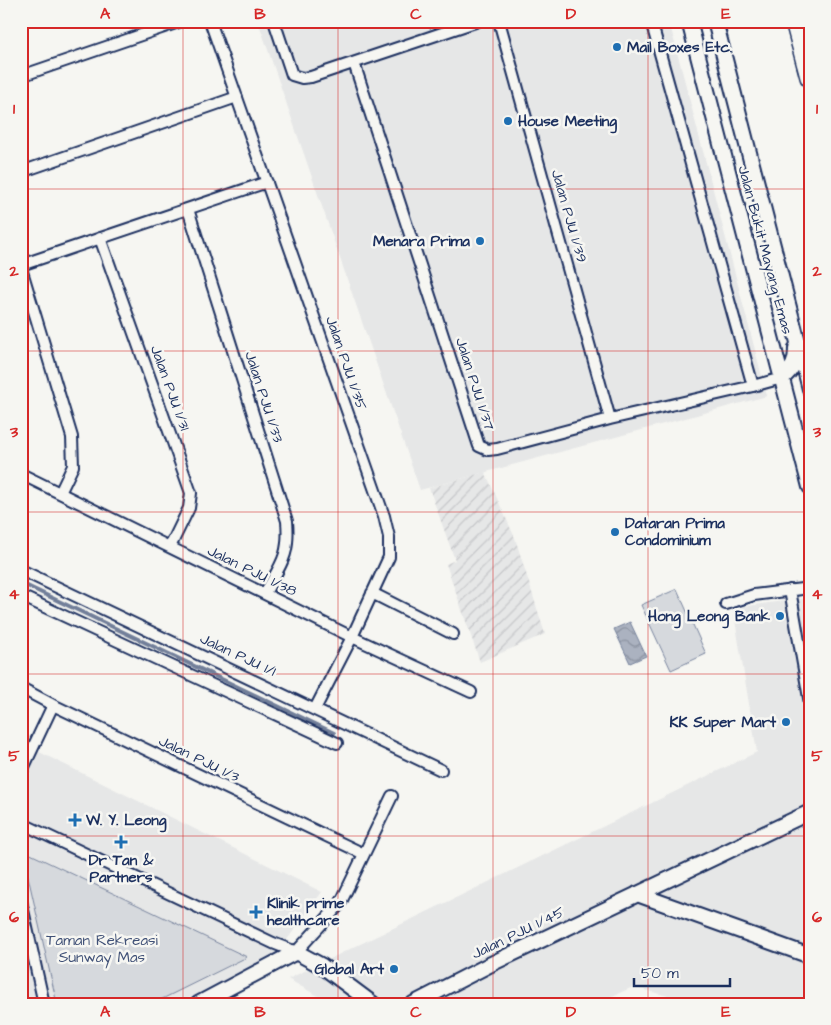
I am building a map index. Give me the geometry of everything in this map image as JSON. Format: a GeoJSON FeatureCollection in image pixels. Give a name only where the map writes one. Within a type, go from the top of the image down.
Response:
{"type":"FeatureCollection","features":[{"type":"Feature","properties":{"kind":"highway"},"geometry":{"type":"LineString","coordinates":[[795,21],[810,77]]}},
{"type":"Feature","properties":{"kind":"main road","name":"Jalan Bukit Mayang Emas"},"geometry":{"type":"LineString","coordinates":[[689,21],[810,487]]}},
{"type":"Feature","properties":{"kind":"main road","name":"Jalan Bukit Mayang Emas"},"geometry":{"type":"LineString","coordinates":[[715,21],[810,389]]}},
{"type":"Feature","properties":{"kind":"main road"},"geometry":{"type":"LineString","coordinates":[[782,378],[788,373],[794,363],[796,340]]}},
{"type":"Feature","properties":{"kind":"main road","name":"Jalan PJU 1/45"},"geometry":{"type":"LineString","coordinates":[[413,1004],[637,894],[810,812]]}},
{"type":"Feature","properties":{"kind":"main road"},"geometry":{"type":"LineString","coordinates":[[637,894],[810,956]]}},
{"type":"Feature","properties":{"kind":"main road"},"geometry":{"type":"LineString","coordinates":[[198,1004],[296,952],[322,966],[373,1004]]}},
{"type":"Feature","properties":{"kind":"street"},"geometry":{"type":"LineString","coordinates":[[21,76],[182,21]]}},
{"type":"Feature","properties":{"kind":"street","name":"Jalan PJU 1/35"},"geometry":{"type":"LineString","coordinates":[[210,21],[390,537],[389,556],[352,637],[315,709]]}},
{"type":"Feature","properties":{"kind":"street"},"geometry":{"type":"LineString","coordinates":[[274,21],[292,75],[302,78],[311,77],[478,21]]}},
{"type":"Feature","properties":{"kind":"street","name":"Jalan PJU 1/39"},"geometry":{"type":"LineString","coordinates":[[499,21],[610,419]]}},
{"type":"Feature","properties":{"kind":"street"},"geometry":{"type":"LineString","coordinates":[[652,21],[753,386]]}},
{"type":"Feature","properties":{"kind":"street","name":"Jalan PJU 1/37"},"geometry":{"type":"LineString","coordinates":[[354,63],[479,446],[488,450],[497,449],[610,419],[782,378]]}},
{"type":"Feature","properties":{"kind":"street"},"geometry":{"type":"LineString","coordinates":[[21,172],[237,97]]}},
{"type":"Feature","properties":{"kind":"street"},"geometry":{"type":"LineString","coordinates":[[60,493],[73,466],[72,438],[21,266],[267,182]]}},
{"type":"Feature","properties":{"kind":"street","name":"Jalan PJU 1/33"},"geometry":{"type":"LineString","coordinates":[[188,209],[287,521],[289,540],[286,556],[265,593]]}},
{"type":"Feature","properties":{"kind":"street","name":"Jalan PJU 1/31"},"geometry":{"type":"LineString","coordinates":[[100,238],[191,493],[189,508],[170,547]]}},
{"type":"Feature","properties":{"kind":"street","name":"Jalan PJU 1/38"},"geometry":{"type":"LineString","coordinates":[[21,474],[352,637],[471,692]]}},
{"type":"Feature","properties":{"kind":"street","name":"Jalan PJU 1/1"},"geometry":{"type":"LineString","coordinates":[[21,570],[441,770]]}},
{"type":"Feature","properties":{"kind":"street"},"geometry":{"type":"LineString","coordinates":[[726,604],[754,595],[810,588]]}},
{"type":"Feature","properties":{"kind":"street"},"geometry":{"type":"LineString","coordinates":[[790,590],[810,704]]}},
{"type":"Feature","properties":{"kind":"street"},"geometry":{"type":"LineString","coordinates":[[372,593],[453,634]]}},
{"type":"Feature","properties":{"kind":"street"},"geometry":{"type":"LineString","coordinates":[[21,596],[337,743]]}},
{"type":"Feature","properties":{"kind":"street","name":"Jalan PJU 1/3"},"geometry":{"type":"LineString","coordinates":[[21,688],[364,854]]}},
{"type":"Feature","properties":{"kind":"street"},"geometry":{"type":"LineString","coordinates":[[21,773],[53,705]]}},
{"type":"Feature","properties":{"kind":"street"},"geometry":{"type":"LineString","coordinates":[[21,823],[273,943],[296,952],[340,904],[392,796]]}},
{"type":"Feature","properties":{"kind":"street"},"geometry":{"type":"LineString","coordinates":[[21,901],[24,930],[44,1004]]}},
{"type":"Feature","properties":{"kind":"shaded area"},"geometry":{"type":"Polygon","coordinates":[[[258,21],[669,21],[767,396],[420,490],[258,21]]]}},
{"type":"Feature","properties":{"kind":"shaded area"},"geometry":{"type":"Polygon","coordinates":[[[485,472],[515,538],[545,634],[480,662],[446,564],[455,560],[429,488],[485,472]]]}},
{"type":"Feature","properties":{"kind":"shaded area"},"geometry":{"type":"Polygon","coordinates":[[[806,598],[810,626],[810,1004],[699,1004],[633,987],[594,1004],[332,1004],[288,979],[757,752],[733,608],[806,598]]]}},
{"type":"Feature","properties":{"kind":"shaded area"},"geometry":{"type":"Polygon","coordinates":[[[21,743],[322,892],[278,952],[178,1004],[21,1004],[21,743]]]}},
{"type":"Feature","properties":{"kind":"green space"},"geometry":{"type":"Polygon","coordinates":[[[677,589],[706,654],[671,670],[641,605],[677,589]]]}},
{"type":"Feature","properties":{"kind":"green space","name":"Taman Rekreasi Sunway Mas"},"geometry":{"type":"Polygon","coordinates":[[[22,850],[247,957],[152,1004],[57,1004],[22,850]]]}},
{"type":"Feature","properties":{"kind":"water"},"geometry":{"type":"Polygon","coordinates":[[[630,622],[646,656],[630,663],[614,629],[630,622]]]}},
{"type":"Feature","properties":{"kind":"waterway"},"geometry":{"type":"LineString","coordinates":[[21,583],[334,733]]}},
{"type":"Feature","properties":{"kind":"place","name":"Mail Boxes Etc."},"geometry":{"type":"Point","coordinates":[617,47]}},
{"type":"Feature","properties":{"kind":"place","name":"House Meeting"},"geometry":{"type":"Point","coordinates":[508,121]}},
{"type":"Feature","properties":{"kind":"place","name":"Menara Prima"},"geometry":{"type":"Point","coordinates":[480,241]}},
{"type":"Feature","properties":{"kind":"place","name":"Dataran Prima Condominium"},"geometry":{"type":"Point","coordinates":[615,532]}},
{"type":"Feature","properties":{"kind":"place","name":"Hong Leong Bank"},"geometry":{"type":"Point","coordinates":[780,616]}},
{"type":"Feature","properties":{"kind":"place","name":"KK Super Mart"},"geometry":{"type":"Point","coordinates":[786,722]}},
{"type":"Feature","properties":{"kind":"place","name":"W. Y. Leong"},"geometry":{"type":"Point","coordinates":[75,820]}},
{"type":"Feature","properties":{"kind":"place","name":"Dr Tan & Partners"},"geometry":{"type":"Point","coordinates":[121,842]}},
{"type":"Feature","properties":{"kind":"place","name":"Klinik prime healthcare"},"geometry":{"type":"Point","coordinates":[256,912]}},
{"type":"Feature","properties":{"kind":"place","name":"Global Art"},"geometry":{"type":"Point","coordinates":[394,969]}}]}
